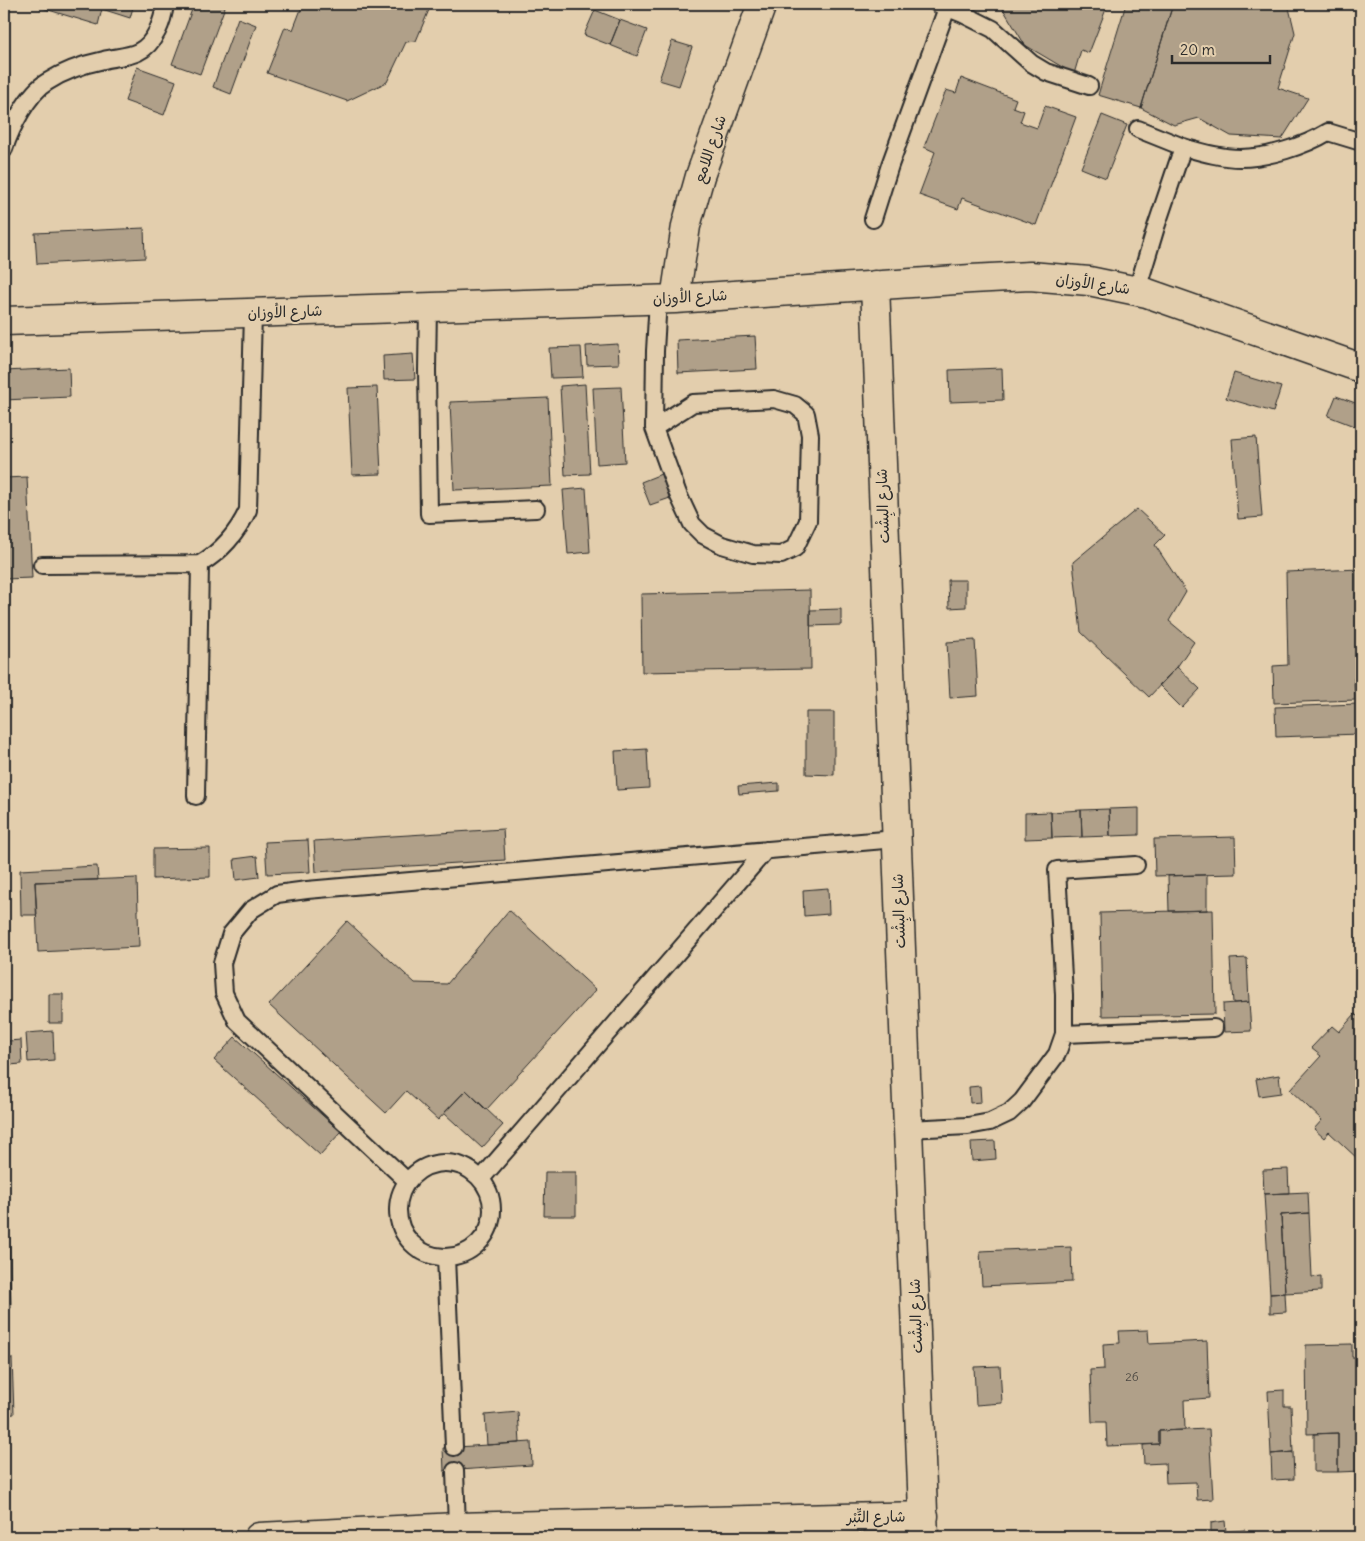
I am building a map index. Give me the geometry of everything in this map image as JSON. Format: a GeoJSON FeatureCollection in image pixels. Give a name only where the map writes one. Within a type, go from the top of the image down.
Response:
{"type":"FeatureCollection","features":[{"type":"Feature","properties":{"kind":"street","name":"شارع اللامع"},"geometry":{"type":"LineString","coordinates":[[667,299],[700,176],[762,4]]}},
{"type":"Feature","properties":{"kind":"street","name":"شارع الأوزان"},"geometry":{"type":"LineString","coordinates":[[4,321],[667,299],[1030,276],[1089,280],[1136,290],[1361,368]]}},
{"type":"Feature","properties":{"kind":"street","name":"شارع البِشْت"},"geometry":{"type":"LineString","coordinates":[[875,285],[924,1527]]}},
{"type":"Feature","properties":{"kind":"street","name":"شارع التِّبْر"},"geometry":{"type":"LineString","coordinates":[[259,1537],[341,1535],[457,1527],[924,1527]]}},
{"type":"Feature","properties":{"kind":"lane"},"geometry":{"type":"LineString","coordinates":[[4,149],[16,121],[29,99],[45,83],[91,63],[138,52],[151,41],[163,19],[165,4]]}},
{"type":"Feature","properties":{"kind":"lane"},"geometry":{"type":"LineString","coordinates":[[873,219],[943,6],[993,29],[1032,63],[1046,72],[1089,86]]}},
{"type":"Feature","properties":{"kind":"lane"},"geometry":{"type":"LineString","coordinates":[[1138,130],[1183,147],[1239,158],[1260,156],[1283,150],[1318,138],[1328,132],[1361,142]]}},
{"type":"Feature","properties":{"kind":"lane"},"geometry":{"type":"LineString","coordinates":[[1136,290],[1183,147]]}},
{"type":"Feature","properties":{"kind":"lane"},"geometry":{"type":"LineString","coordinates":[[654,428],[692,403],[774,399],[795,405],[806,414],[810,436],[808,521],[795,548],[782,555],[753,554],[722,546],[703,535],[692,524],[678,494],[654,428],[655,351],[667,299]]}},
{"type":"Feature","properties":{"kind":"lane"},"geometry":{"type":"LineString","coordinates":[[428,307],[429,514],[536,508]]}},
{"type":"Feature","properties":{"kind":"lane"},"geometry":{"type":"LineString","coordinates":[[42,565],[200,564],[214,556],[229,541],[242,524],[248,510],[253,313]]}},
{"type":"Feature","properties":{"kind":"lane"},"geometry":{"type":"LineString","coordinates":[[196,796],[200,564]]}},
{"type":"Feature","properties":{"kind":"lane"},"geometry":{"type":"LineString","coordinates":[[407,1181],[237,1021],[224,994],[222,963],[231,934],[251,910],[277,894],[307,890],[896,839]]}},
{"type":"Feature","properties":{"kind":"lane"},"geometry":{"type":"LineString","coordinates":[[481,1179],[766,850]]}},
{"type":"Feature","properties":{"kind":"lane"},"geometry":{"type":"LineString","coordinates":[[908,1129],[968,1126],[990,1122],[1009,1113],[1022,1101],[1057,1054],[1064,1034],[1064,995],[1057,870],[1136,865]]}},
{"type":"Feature","properties":{"kind":"lane"},"geometry":{"type":"LineString","coordinates":[[1064,1034],[1214,1028]]}},
{"type":"Feature","properties":{"kind":"lane"},"geometry":{"type":"LineString","coordinates":[[444,1162],[464,1166],[481,1179],[490,1197],[491,1218],[482,1238],[466,1252],[446,1257],[429,1254],[413,1245],[403,1231],[398,1214],[400,1197],[407,1181],[424,1167],[444,1162]]}},
{"type":"Feature","properties":{"kind":"lane"},"geometry":{"type":"LineString","coordinates":[[446,1257],[454,1447]]}},
{"type":"Feature","properties":{"kind":"lane"},"geometry":{"type":"LineString","coordinates":[[455,1471],[457,1527]]}},
{"type":"Feature","properties":{"kind":"building"},"geometry":{"type":"Polygon","coordinates":[[[43,4],[134,4],[130,18],[102,9],[98,25],[42,8],[43,4]]]}},
{"type":"Feature","properties":{"kind":"building"},"geometry":{"type":"Polygon","coordinates":[[[194,4],[226,4],[200,74],[172,64],[194,4]]]}},
{"type":"Feature","properties":{"kind":"building"},"geometry":{"type":"Polygon","coordinates":[[[303,4],[431,5],[416,41],[406,42],[387,82],[347,101],[267,73],[285,27],[293,30],[303,4]]]}},
{"type":"Feature","properties":{"kind":"building"},"geometry":{"type":"Polygon","coordinates":[[[1000,4],[1108,4],[1089,53],[1081,50],[1074,74],[1025,45],[1000,4]]]}},
{"type":"Feature","properties":{"kind":"building"},"geometry":{"type":"Polygon","coordinates":[[[1126,4],[1173,4],[1141,108],[1098,95],[1126,4]]]}},
{"type":"Feature","properties":{"kind":"building"},"geometry":{"type":"Polygon","coordinates":[[[1173,4],[1282,4],[1289,8],[1295,33],[1278,88],[1308,98],[1282,139],[1231,136],[1199,118],[1174,125],[1141,108],[1173,4]]]}},
{"type":"Feature","properties":{"kind":"building"},"geometry":{"type":"Polygon","coordinates":[[[595,10],[620,20],[610,45],[584,35],[595,10]]]}},
{"type":"Feature","properties":{"kind":"building"},"geometry":{"type":"Polygon","coordinates":[[[238,18],[256,25],[231,94],[213,87],[238,18]]]}},
{"type":"Feature","properties":{"kind":"building"},"geometry":{"type":"Polygon","coordinates":[[[620,20],[647,30],[637,56],[610,45],[620,20]]]}},
{"type":"Feature","properties":{"kind":"building"},"geometry":{"type":"Polygon","coordinates":[[[672,41],[692,47],[679,86],[659,80],[672,41]]]}},
{"type":"Feature","properties":{"kind":"building"},"geometry":{"type":"Polygon","coordinates":[[[137,67],[176,81],[164,115],[125,101],[137,67]]]}},
{"type":"Feature","properties":{"kind":"building"},"geometry":{"type":"Polygon","coordinates":[[[961,78],[1016,99],[1013,107],[1024,111],[1020,122],[1037,128],[1045,106],[1076,117],[1036,225],[962,198],[958,209],[919,195],[935,152],[924,147],[946,90],[956,93],[961,78]]]}},
{"type":"Feature","properties":{"kind":"building"},"geometry":{"type":"Polygon","coordinates":[[[1102,115],[1127,125],[1106,178],[1081,168],[1102,115]]]}},
{"type":"Feature","properties":{"kind":"building"},"geometry":{"type":"Polygon","coordinates":[[[144,228],[145,258],[37,264],[35,233],[144,228]]]}},
{"type":"Feature","properties":{"kind":"building"},"geometry":{"type":"Polygon","coordinates":[[[755,336],[757,369],[678,373],[677,340],[755,336]]]}},
{"type":"Feature","properties":{"kind":"building"},"geometry":{"type":"Polygon","coordinates":[[[618,344],[619,364],[587,365],[586,346],[618,344]]]}},
{"type":"Feature","properties":{"kind":"building"},"geometry":{"type":"Polygon","coordinates":[[[581,347],[583,377],[551,378],[549,348],[581,347]]]}},
{"type":"Feature","properties":{"kind":"building"},"geometry":{"type":"Polygon","coordinates":[[[413,354],[415,379],[384,380],[383,356],[413,354]]]}},
{"type":"Feature","properties":{"kind":"building"},"geometry":{"type":"Polygon","coordinates":[[[69,368],[70,397],[4,400],[4,371],[69,368]]]}},
{"type":"Feature","properties":{"kind":"building"},"geometry":{"type":"Polygon","coordinates":[[[1002,368],[1003,400],[950,402],[949,370],[1002,368]]]}},
{"type":"Feature","properties":{"kind":"building"},"geometry":{"type":"Polygon","coordinates":[[[1234,373],[1281,387],[1273,412],[1226,398],[1234,373]]]}},
{"type":"Feature","properties":{"kind":"building"},"geometry":{"type":"Polygon","coordinates":[[[585,384],[590,474],[565,475],[560,386],[585,384]]]}},
{"type":"Feature","properties":{"kind":"building"},"geometry":{"type":"Polygon","coordinates":[[[377,387],[381,474],[352,475],[348,388],[377,387]]]}},
{"type":"Feature","properties":{"kind":"building"},"geometry":{"type":"Polygon","coordinates":[[[621,387],[625,462],[597,464],[593,388],[621,387]]]}},
{"type":"Feature","properties":{"kind":"building"},"geometry":{"type":"Polygon","coordinates":[[[1336,396],[1361,405],[1359,428],[1328,416],[1336,396]]]}},
{"type":"Feature","properties":{"kind":"building"},"geometry":{"type":"Polygon","coordinates":[[[548,398],[552,486],[454,490],[450,402],[548,398]]]}},
{"type":"Feature","properties":{"kind":"building"},"geometry":{"type":"Polygon","coordinates":[[[1256,437],[1262,517],[1238,519],[1232,439],[1256,437]]]}},
{"type":"Feature","properties":{"kind":"building"},"geometry":{"type":"Polygon","coordinates":[[[661,474],[670,498],[650,505],[641,482],[661,474]]]}},
{"type":"Feature","properties":{"kind":"building"},"geometry":{"type":"Polygon","coordinates":[[[27,477],[32,578],[4,579],[4,478],[27,477]]]}},
{"type":"Feature","properties":{"kind":"building"},"geometry":{"type":"Polygon","coordinates":[[[586,488],[590,552],[568,554],[563,490],[586,488]]]}},
{"type":"Feature","properties":{"kind":"building"},"geometry":{"type":"Polygon","coordinates":[[[1137,509],[1165,535],[1155,545],[1186,592],[1169,621],[1194,642],[1177,667],[1149,697],[1081,632],[1073,562],[1137,509]]]}},
{"type":"Feature","properties":{"kind":"building"},"geometry":{"type":"Polygon","coordinates":[[[1361,569],[1361,678],[1354,678],[1355,700],[1274,703],[1273,666],[1288,665],[1286,572],[1361,569]]]}},
{"type":"Feature","properties":{"kind":"building"},"geometry":{"type":"Polygon","coordinates":[[[948,580],[966,580],[966,607],[949,608],[948,580]]]}},
{"type":"Feature","properties":{"kind":"building"},"geometry":{"type":"Polygon","coordinates":[[[810,590],[811,669],[642,672],[641,594],[810,590]]]}},
{"type":"Feature","properties":{"kind":"building"},"geometry":{"type":"Polygon","coordinates":[[[841,609],[841,625],[810,626],[810,610],[841,609]]]}},
{"type":"Feature","properties":{"kind":"building"},"geometry":{"type":"Polygon","coordinates":[[[975,640],[978,696],[950,698],[947,642],[975,640]]]}},
{"type":"Feature","properties":{"kind":"building"},"geometry":{"type":"Polygon","coordinates":[[[1177,667],[1200,689],[1182,708],[1159,685],[1177,667]]]}},
{"type":"Feature","properties":{"kind":"building"},"geometry":{"type":"Polygon","coordinates":[[[1358,704],[1359,734],[1276,737],[1275,707],[1358,704]]]}},
{"type":"Feature","properties":{"kind":"building"},"geometry":{"type":"Polygon","coordinates":[[[806,712],[834,712],[834,775],[806,774],[806,712]]]}},
{"type":"Feature","properties":{"kind":"building"},"geometry":{"type":"Polygon","coordinates":[[[647,749],[649,788],[617,790],[615,751],[647,749]]]}},
{"type":"Feature","properties":{"kind":"building"},"geometry":{"type":"Polygon","coordinates":[[[779,783],[779,791],[739,794],[738,786],[779,783]]]}},
{"type":"Feature","properties":{"kind":"building"},"geometry":{"type":"Polygon","coordinates":[[[1139,808],[1139,835],[1110,836],[1109,809],[1139,808]]]}},
{"type":"Feature","properties":{"kind":"building"},"geometry":{"type":"Polygon","coordinates":[[[1109,809],[1110,836],[1082,837],[1081,810],[1109,809]]]}},
{"type":"Feature","properties":{"kind":"building"},"geometry":{"type":"Polygon","coordinates":[[[1081,810],[1082,837],[1052,838],[1051,812],[1081,810]]]}},
{"type":"Feature","properties":{"kind":"building"},"geometry":{"type":"Polygon","coordinates":[[[1051,812],[1052,838],[1025,839],[1025,813],[1051,812]]]}},
{"type":"Feature","properties":{"kind":"building"},"geometry":{"type":"Polygon","coordinates":[[[503,829],[505,860],[316,872],[314,841],[503,829]]]}},
{"type":"Feature","properties":{"kind":"building"},"geometry":{"type":"Polygon","coordinates":[[[1235,837],[1236,874],[1155,876],[1154,839],[1235,837]]]}},
{"type":"Feature","properties":{"kind":"building"},"geometry":{"type":"Polygon","coordinates":[[[308,840],[310,872],[267,874],[265,842],[308,840]]]}},
{"type":"Feature","properties":{"kind":"building"},"geometry":{"type":"Polygon","coordinates":[[[210,848],[210,877],[153,879],[153,849],[210,848]]]}},
{"type":"Feature","properties":{"kind":"building"},"geometry":{"type":"Polygon","coordinates":[[[257,856],[259,877],[236,880],[234,859],[257,856]]]}},
{"type":"Feature","properties":{"kind":"building"},"geometry":{"type":"Polygon","coordinates":[[[97,866],[98,880],[35,882],[37,915],[21,915],[20,870],[97,866]]]}},
{"type":"Feature","properties":{"kind":"building"},"geometry":{"type":"Polygon","coordinates":[[[1207,875],[1207,910],[1169,911],[1168,876],[1207,875]]]}},
{"type":"Feature","properties":{"kind":"building"},"geometry":{"type":"Polygon","coordinates":[[[137,878],[139,947],[38,952],[35,882],[137,878]]]}},
{"type":"Feature","properties":{"kind":"building"},"geometry":{"type":"Polygon","coordinates":[[[828,888],[829,914],[804,916],[803,890],[828,888]]]}},
{"type":"Feature","properties":{"kind":"building"},"geometry":{"type":"Polygon","coordinates":[[[509,910],[596,990],[486,1110],[466,1090],[438,1120],[406,1091],[386,1113],[269,1005],[347,921],[415,983],[447,984],[509,910]]]}},
{"type":"Feature","properties":{"kind":"building"},"geometry":{"type":"Polygon","coordinates":[[[1213,910],[1215,1014],[1102,1016],[1100,913],[1213,910]]]}},
{"type":"Feature","properties":{"kind":"building"},"geometry":{"type":"Polygon","coordinates":[[[1247,958],[1249,1002],[1233,1003],[1230,959],[1247,958]]]}},
{"type":"Feature","properties":{"kind":"building"},"geometry":{"type":"Polygon","coordinates":[[[49,994],[63,994],[63,1023],[49,1023],[49,994]]]}},
{"type":"Feature","properties":{"kind":"building"},"geometry":{"type":"Polygon","coordinates":[[[1249,1002],[1251,1031],[1224,1032],[1223,1004],[1249,1002]]]}},
{"type":"Feature","properties":{"kind":"building"},"geometry":{"type":"Polygon","coordinates":[[[1355,1014],[1361,1020],[1361,1157],[1359,1160],[1329,1132],[1324,1138],[1314,1129],[1322,1120],[1290,1090],[1321,1056],[1311,1048],[1332,1026],[1339,1032],[1355,1014]]]}},
{"type":"Feature","properties":{"kind":"building"},"geometry":{"type":"Polygon","coordinates":[[[53,1031],[54,1060],[28,1062],[26,1033],[53,1031]]]}},
{"type":"Feature","properties":{"kind":"building"},"geometry":{"type":"Polygon","coordinates":[[[235,1037],[341,1132],[320,1155],[214,1060],[235,1037]]]}},
{"type":"Feature","properties":{"kind":"building"},"geometry":{"type":"Polygon","coordinates":[[[21,1040],[22,1064],[9,1065],[8,1041],[21,1040]]]}},
{"type":"Feature","properties":{"kind":"building"},"geometry":{"type":"Polygon","coordinates":[[[1279,1075],[1281,1093],[1259,1096],[1256,1079],[1279,1075]]]}},
{"type":"Feature","properties":{"kind":"building"},"geometry":{"type":"Polygon","coordinates":[[[980,1086],[981,1102],[970,1103],[969,1087],[980,1086]]]}},
{"type":"Feature","properties":{"kind":"building"},"geometry":{"type":"Polygon","coordinates":[[[466,1090],[503,1125],[482,1148],[444,1113],[466,1090]]]}},
{"type":"Feature","properties":{"kind":"building"},"geometry":{"type":"Polygon","coordinates":[[[995,1141],[996,1159],[972,1161],[971,1142],[995,1141]]]}},
{"type":"Feature","properties":{"kind":"building"},"geometry":{"type":"Polygon","coordinates":[[[1288,1169],[1289,1193],[1264,1194],[1263,1170],[1288,1169]]]}},
{"type":"Feature","properties":{"kind":"building"},"geometry":{"type":"Polygon","coordinates":[[[545,1172],[576,1172],[576,1216],[544,1216],[545,1172]]]}},
{"type":"Feature","properties":{"kind":"building"},"geometry":{"type":"Polygon","coordinates":[[[1308,1192],[1309,1213],[1281,1215],[1285,1293],[1270,1294],[1264,1194],[1308,1192]]]}},
{"type":"Feature","properties":{"kind":"building"},"geometry":{"type":"Polygon","coordinates":[[[1309,1213],[1312,1277],[1321,1276],[1321,1291],[1285,1293],[1281,1215],[1309,1213]]]}},
{"type":"Feature","properties":{"kind":"building"},"geometry":{"type":"Polygon","coordinates":[[[4,1230],[9,1230],[11,1308],[4,1308],[4,1230]]]}},
{"type":"Feature","properties":{"kind":"building"},"geometry":{"type":"Polygon","coordinates":[[[1071,1247],[1072,1282],[982,1286],[980,1251],[1071,1247]]]}},
{"type":"Feature","properties":{"kind":"building"},"geometry":{"type":"Polygon","coordinates":[[[1285,1293],[1286,1312],[1270,1313],[1270,1294],[1285,1293]]]}},
{"type":"Feature","properties":{"kind":"building"},"geometry":{"type":"Polygon","coordinates":[[[1148,1330],[1149,1344],[1207,1341],[1209,1398],[1184,1400],[1185,1430],[1159,1431],[1159,1444],[1107,1446],[1106,1422],[1092,1422],[1090,1370],[1104,1369],[1103,1344],[1120,1343],[1119,1331],[1148,1330]]]}},
{"type":"Feature","properties":{"kind":"building"},"geometry":{"type":"Polygon","coordinates":[[[1352,1344],[1352,1357],[1361,1357],[1361,1471],[1338,1472],[1338,1433],[1307,1434],[1306,1345],[1352,1344]]]}},
{"type":"Feature","properties":{"kind":"building"},"geometry":{"type":"Polygon","coordinates":[[[4,1358],[12,1358],[14,1414],[4,1415],[4,1358]]]}},
{"type":"Feature","properties":{"kind":"building"},"geometry":{"type":"Polygon","coordinates":[[[1000,1366],[1002,1403],[976,1405],[974,1367],[1000,1366]]]}},
{"type":"Feature","properties":{"kind":"building"},"geometry":{"type":"Polygon","coordinates":[[[1284,1390],[1284,1406],[1291,1406],[1293,1452],[1271,1454],[1268,1391],[1284,1390]]]}},
{"type":"Feature","properties":{"kind":"building"},"geometry":{"type":"Polygon","coordinates":[[[518,1412],[520,1443],[487,1445],[485,1415],[518,1412]]]}},
{"type":"Feature","properties":{"kind":"building"},"geometry":{"type":"Polygon","coordinates":[[[1209,1429],[1213,1499],[1197,1500],[1196,1482],[1166,1483],[1165,1463],[1144,1464],[1143,1445],[1159,1444],[1159,1431],[1209,1429]]]}},
{"type":"Feature","properties":{"kind":"building"},"geometry":{"type":"Polygon","coordinates":[[[1338,1433],[1338,1472],[1314,1472],[1314,1434],[1338,1433]]]}},
{"type":"Feature","properties":{"kind":"building"},"geometry":{"type":"Polygon","coordinates":[[[531,1442],[532,1465],[444,1471],[443,1448],[531,1442]]]}},
{"type":"Feature","properties":{"kind":"building"},"geometry":{"type":"Polygon","coordinates":[[[1293,1452],[1294,1479],[1272,1480],[1271,1454],[1293,1452]]]}},
{"type":"Feature","properties":{"kind":"building"},"geometry":{"type":"Polygon","coordinates":[[[1225,1521],[1226,1532],[1211,1533],[1211,1523],[1225,1521]]]}},
{"type":"Feature","properties":{"kind":"building"},"geometry":{"type":"Polygon","coordinates":[[[1245,1530],[1246,1537],[1211,1537],[1211,1533],[1245,1530]]]}}]}
